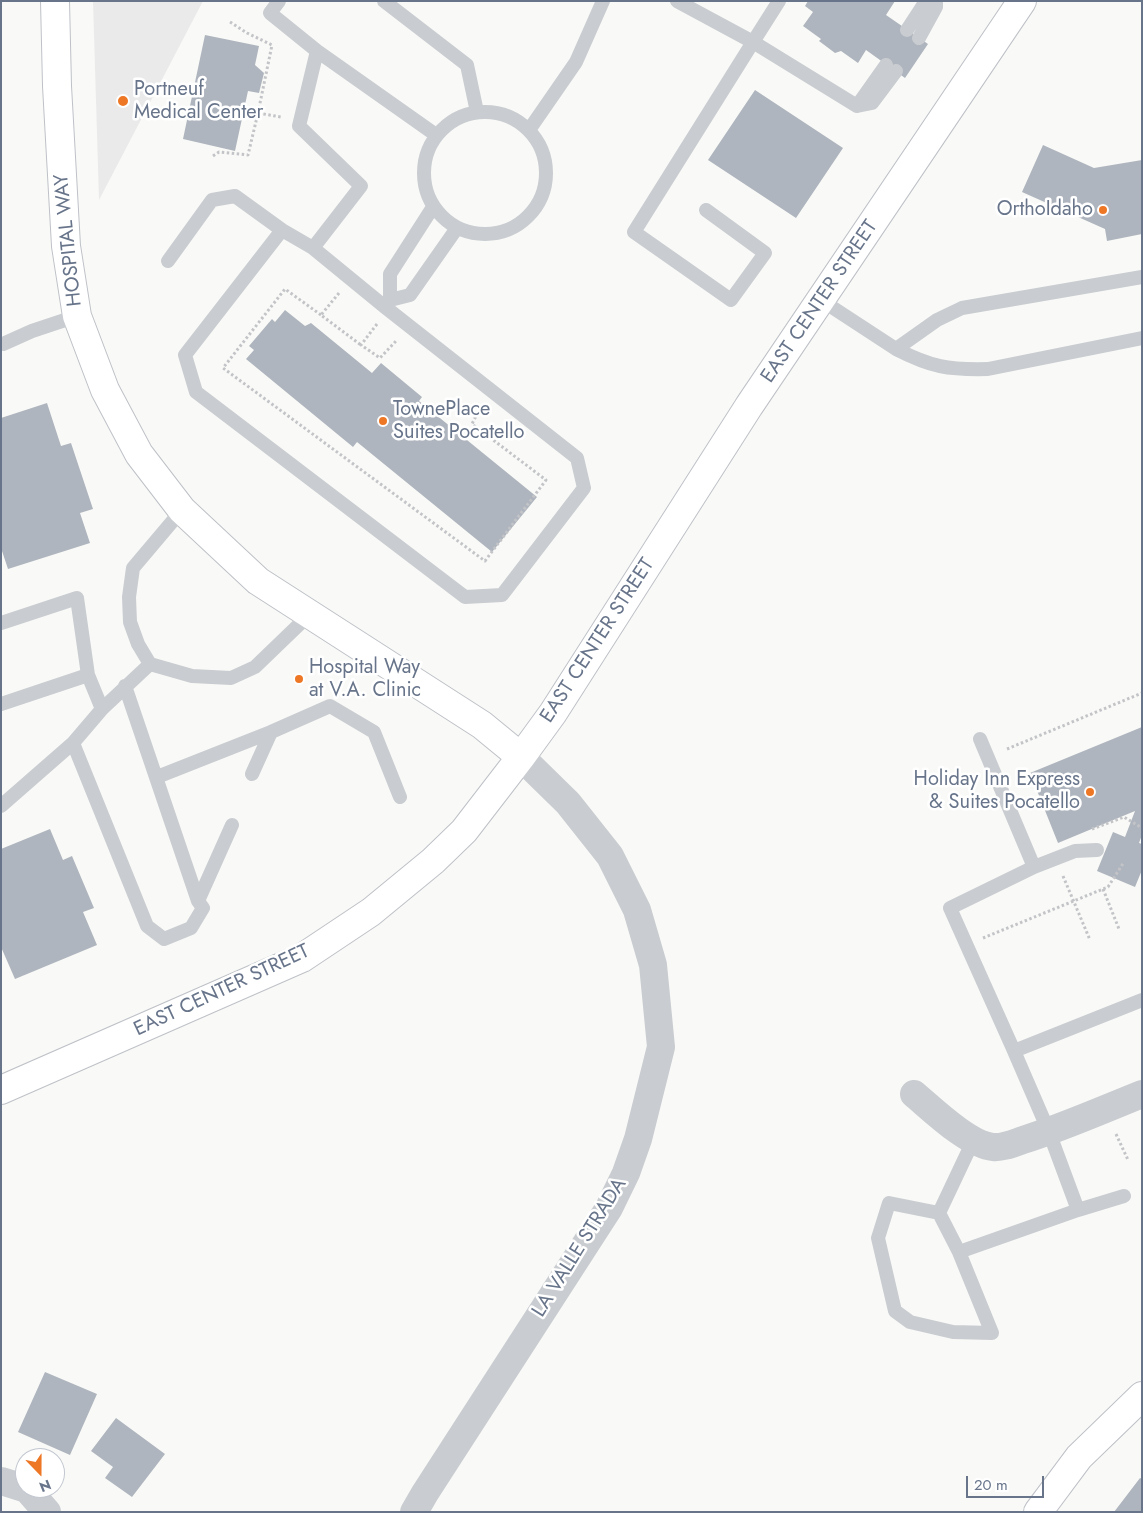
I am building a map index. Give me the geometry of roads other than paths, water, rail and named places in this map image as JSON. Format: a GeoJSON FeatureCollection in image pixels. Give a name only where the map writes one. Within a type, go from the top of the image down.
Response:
{"type":"FeatureCollection","features":[{"type":"Feature","properties":{"kind":"street","name":"HOSPITAL WAY"},"geometry":{"type":"LineString","coordinates":[[55,1],[66,246],[77,316],[105,390],[139,454],[182,510],[258,581],[482,725],[521,757]]}},
{"type":"Feature","properties":{"kind":"street","name":"EAST CENTER STREET"},"geometry":{"type":"LineString","coordinates":[[1,1090],[302,958],[371,912],[433,861],[464,831],[553,714],[749,406],[1022,1]]}},
{"type":"Feature","properties":{"kind":"street","name":"LA VALLE STRADA"},"geometry":{"type":"LineString","coordinates":[[414,1512],[609,1208],[626,1173],[638,1140],[661,1047],[653,964],[637,910],[610,856],[568,802],[521,757]]}},
{"type":"Feature","properties":{"kind":"street"},"geometry":{"type":"LineString","coordinates":[[914,1094],[973,1141],[993,1147],[1050,1132],[1142,1094]]}},
{"type":"Feature","properties":{"kind":"street"},"geometry":{"type":"LineString","coordinates":[[1038,1512],[1079,1457],[1142,1396]]}},
{"type":"Feature","properties":{"kind":"street"},"geometry":{"type":"LineString","coordinates":[[1,1481],[27,1489],[48,1512]]}},
{"type":"Feature","properties":{"kind":"lane"},"geometry":{"type":"LineString","coordinates":[[279,1],[270,13],[317,51],[436,135]]}},
{"type":"Feature","properties":{"kind":"lane"},"geometry":{"type":"LineString","coordinates":[[384,1],[467,65],[477,112]]}},
{"type":"Feature","properties":{"kind":"lane"},"geometry":{"type":"LineString","coordinates":[[529,130],[576,62],[603,1]]}},
{"type":"Feature","properties":{"kind":"lane"},"geometry":{"type":"LineString","coordinates":[[677,1],[753,42],[857,106],[891,68]]}},
{"type":"Feature","properties":{"kind":"lane"},"geometry":{"type":"LineString","coordinates":[[706,210],[765,254],[731,300],[634,232],[779,1]]}},
{"type":"Feature","properties":{"kind":"lane"},"geometry":{"type":"LineString","coordinates":[[926,1],[913,34],[936,7],[936,1]]}},
{"type":"Feature","properties":{"kind":"lane"},"geometry":{"type":"LineString","coordinates":[[313,248],[361,186],[299,126],[317,51]]}},
{"type":"Feature","properties":{"kind":"lane"},"geometry":{"type":"LineString","coordinates":[[477,112],[498,113],[514,119],[529,130],[539,144],[545,159],[547,176],[544,192],[536,207],[526,220],[512,229],[496,234],[479,235],[457,228],[446,221],[432,206],[425,190],[423,172],[426,154],[432,139],[446,125],[462,116],[477,112]]}},
{"type":"Feature","properties":{"kind":"lane"},"geometry":{"type":"LineString","coordinates":[[168,261],[212,200],[235,196],[282,230],[313,248],[387,304],[577,458],[584,488],[502,595],[465,596],[196,392],[185,355],[282,230]]}},
{"type":"Feature","properties":{"kind":"lane"},"geometry":{"type":"LineString","coordinates":[[387,304],[390,274],[432,206]]}},
{"type":"Feature","properties":{"kind":"lane"},"geometry":{"type":"LineString","coordinates":[[387,304],[410,295],[457,228]]}},
{"type":"Feature","properties":{"kind":"lane"},"geometry":{"type":"LineString","coordinates":[[896,349],[937,320],[962,308],[1142,277]]}},
{"type":"Feature","properties":{"kind":"lane"},"geometry":{"type":"LineString","coordinates":[[821,300],[896,349],[917,360],[937,366],[962,370],[988,368],[1142,338]]}},
{"type":"Feature","properties":{"kind":"lane"},"geometry":{"type":"LineString","coordinates":[[2,344],[32,331],[77,316]]}},
{"type":"Feature","properties":{"kind":"lane"},"geometry":{"type":"LineString","coordinates":[[182,510],[132,568],[129,597],[130,622],[138,644],[150,664],[192,676],[231,678],[255,667],[310,614]]}},
{"type":"Feature","properties":{"kind":"lane"},"geometry":{"type":"LineString","coordinates":[[1,623],[77,598],[88,675],[102,709]]}},
{"type":"Feature","properties":{"kind":"lane"},"geometry":{"type":"LineString","coordinates":[[1,806],[73,743],[102,709],[150,664]]}},
{"type":"Feature","properties":{"kind":"lane"},"geometry":{"type":"LineString","coordinates":[[1,704],[88,675]]}},
{"type":"Feature","properties":{"kind":"lane"},"geometry":{"type":"LineString","coordinates":[[73,743],[147,926],[164,939],[190,928],[203,908],[198,901],[126,686]]}},
{"type":"Feature","properties":{"kind":"lane"},"geometry":{"type":"LineString","coordinates":[[157,777],[271,732],[330,706],[374,732],[400,798]]}},
{"type":"Feature","properties":{"kind":"lane"},"geometry":{"type":"LineString","coordinates":[[252,774],[271,732]]}},
{"type":"Feature","properties":{"kind":"lane"},"geometry":{"type":"LineString","coordinates":[[980,738],[1034,867]]}},
{"type":"Feature","properties":{"kind":"lane"},"geometry":{"type":"LineString","coordinates":[[198,901],[232,825]]}},
{"type":"Feature","properties":{"kind":"lane"},"geometry":{"type":"LineString","coordinates":[[1078,1210],[1050,1132],[950,908],[1034,867],[1075,850],[1097,850]]}},
{"type":"Feature","properties":{"kind":"lane"},"geometry":{"type":"LineString","coordinates":[[1014,1051],[1142,1000]]}},
{"type":"Feature","properties":{"kind":"lane"},"geometry":{"type":"LineString","coordinates":[[939,1213],[973,1141]]}},
{"type":"Feature","properties":{"kind":"lane"},"geometry":{"type":"LineString","coordinates":[[959,1252],[1078,1210],[1124,1196]]}},
{"type":"Feature","properties":{"kind":"lane"},"geometry":{"type":"LineString","coordinates":[[889,1203],[939,1213],[959,1252],[992,1333],[953,1332],[910,1322],[895,1311],[878,1238],[889,1203]]}},
{"type":"Feature","properties":{"kind":"place","name":"Portneuf Medical Center"},"geometry":{"type":"Point","coordinates":[123,101]}},
{"type":"Feature","properties":{"kind":"place","name":"OrthoIdaho"},"geometry":{"type":"Point","coordinates":[1103,210]}},
{"type":"Feature","properties":{"kind":"place","name":"TownePlace Suites Pocatello"},"geometry":{"type":"Point","coordinates":[383,421]}},
{"type":"Feature","properties":{"kind":"place","name":"Hospital Way at V.A. Clinic"},"geometry":{"type":"Point","coordinates":[299,679]}},
{"type":"Feature","properties":{"kind":"place","name":"Holiday Inn Express & Suites Pocatello"},"geometry":{"type":"Point","coordinates":[1090,792]}}]}
